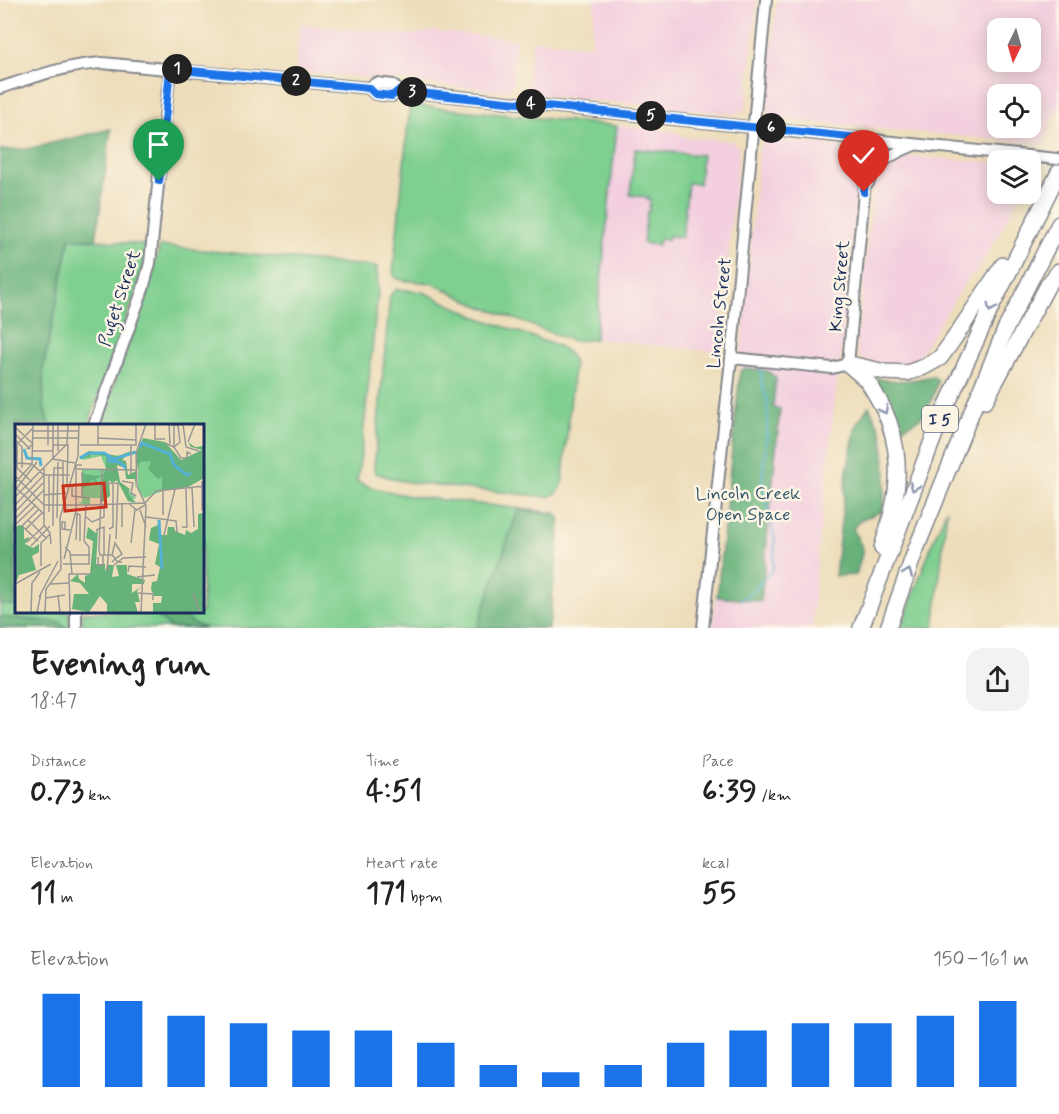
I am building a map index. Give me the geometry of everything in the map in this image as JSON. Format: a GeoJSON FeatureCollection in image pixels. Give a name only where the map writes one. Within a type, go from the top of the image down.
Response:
{"type":"FeatureCollection","features":[{"type":"Feature","properties":{"kind":"highway","name":"I 5"},"geometry":{"type":"LineString","coordinates":[[860,628],[940,418],[1058,165]]}},
{"type":"Feature","properties":{"kind":"highway"},"geometry":{"type":"LineString","coordinates":[[848,364],[885,372],[907,373],[924,368],[939,358],[1035,218]]}},
{"type":"Feature","properties":{"kind":"highway","name":"I 5"},"geometry":{"type":"LineString","coordinates":[[888,628],[916,549],[1005,330],[1059,224]]}},
{"type":"Feature","properties":{"kind":"highway"},"geometry":{"type":"LineString","coordinates":[[944,481],[1048,285],[1059,271]]}},
{"type":"Feature","properties":{"kind":"highway"},"geometry":{"type":"LineString","coordinates":[[848,364],[867,381],[889,420],[898,470],[893,508],[860,628]]}},
{"type":"Feature","properties":{"kind":"main road","name":"Lincoln Street"},"geometry":{"type":"LineString","coordinates":[[703,628],[732,358],[766,0]]}},
{"type":"Feature","properties":{"kind":"main road"},"geometry":{"type":"LineString","coordinates":[[0,88],[45,73],[76,66],[107,63],[369,88],[375,94],[392,96],[398,91],[916,144],[1058,165]]}},
{"type":"Feature","properties":{"kind":"main road","name":"Puget Street"},"geometry":{"type":"LineString","coordinates":[[95,424],[143,289],[150,263],[170,69]]}},
{"type":"Feature","properties":{"kind":"main road","name":"King Street"},"geometry":{"type":"LineString","coordinates":[[848,364],[869,139]]}},
{"type":"Feature","properties":{"kind":"main road"},"geometry":{"type":"LineString","coordinates":[[864,192],[878,165],[897,152],[916,144]]}},
{"type":"Feature","properties":{"kind":"main road"},"geometry":{"type":"LineString","coordinates":[[732,358],[832,368],[848,364]]}},
{"type":"Feature","properties":{"kind":"shaded area"},"geometry":{"type":"Polygon","coordinates":[[[595,0],[757,0],[745,109],[733,114],[533,94],[527,83],[532,40],[591,46],[595,0]]]}},
{"type":"Feature","properties":{"kind":"shaded area"},"geometry":{"type":"Polygon","coordinates":[[[777,0],[1059,0],[1059,105],[1043,144],[778,119],[769,114],[766,103],[777,0]]]}},
{"type":"Feature","properties":{"kind":"shaded area"},"geometry":{"type":"Polygon","coordinates":[[[300,24],[414,35],[430,31],[516,39],[512,74],[514,82],[511,88],[505,91],[298,71],[296,66],[300,24]]]}},
{"type":"Feature","properties":{"kind":"shaded area"},"geometry":{"type":"Polygon","coordinates":[[[617,126],[672,131],[685,137],[731,141],[738,146],[718,352],[595,339],[617,126]]]}},
{"type":"Feature","properties":{"kind":"shaded area"},"geometry":{"type":"Polygon","coordinates":[[[768,139],[843,146],[859,157],[860,164],[842,350],[814,589],[812,628],[713,628],[740,368],[759,150],[763,142],[768,139]]]}},
{"type":"Feature","properties":{"kind":"shaded area"},"geometry":{"type":"Polygon","coordinates":[[[896,157],[987,162],[987,204],[1015,204],[977,272],[970,275],[912,367],[900,369],[863,360],[858,354],[856,335],[874,181],[877,173],[896,157]]]}},
{"type":"Feature","properties":{"kind":"green space"},"geometry":{"type":"Polygon","coordinates":[[[410,105],[617,126],[595,339],[573,341],[475,304],[432,283],[400,280],[395,277],[393,272],[410,105]]]}},
{"type":"Feature","properties":{"kind":"green space"},"geometry":{"type":"Polygon","coordinates":[[[111,129],[96,240],[70,238],[43,370],[44,406],[49,424],[15,424],[15,606],[0,604],[0,150],[27,149],[111,129]]]}},
{"type":"Feature","properties":{"kind":"green space"},"geometry":{"type":"Polygon","coordinates":[[[635,149],[702,155],[699,184],[688,183],[682,237],[669,236],[668,240],[659,239],[658,245],[643,243],[650,199],[630,195],[635,149]]]}},
{"type":"Feature","properties":{"kind":"green space"},"geometry":{"type":"Polygon","coordinates":[[[0,231],[147,245],[139,283],[88,424],[15,424],[15,613],[69,613],[70,628],[0,628],[0,231]]]}},
{"type":"Feature","properties":{"kind":"green space"},"geometry":{"type":"Polygon","coordinates":[[[160,246],[377,267],[378,291],[357,482],[409,496],[557,513],[560,518],[549,628],[82,628],[82,613],[204,613],[204,424],[100,424],[147,292],[160,246]]]}},
{"type":"Feature","properties":{"kind":"green space"},"geometry":{"type":"Polygon","coordinates":[[[397,289],[423,292],[477,317],[560,347],[570,355],[574,366],[562,486],[557,493],[549,497],[422,484],[397,480],[375,473],[390,296],[397,289]]]}},
{"type":"Feature","properties":{"kind":"green space","name":"Lincoln Creek Open Space"},"geometry":{"type":"Polygon","coordinates":[[[746,368],[768,371],[776,378],[773,407],[780,409],[761,601],[717,597],[740,371],[746,368]]]}},
{"type":"Feature","properties":{"kind":"green space"},"geometry":{"type":"Polygon","coordinates":[[[932,376],[938,380],[927,410],[916,421],[900,428],[875,378],[904,381],[932,376]]]}},
{"type":"Feature","properties":{"kind":"green space"},"geometry":{"type":"Polygon","coordinates":[[[869,406],[882,433],[886,472],[883,511],[862,519],[853,528],[863,550],[856,575],[835,576],[846,477],[856,425],[869,406]]]}},
{"type":"Feature","properties":{"kind":"green space"},"geometry":{"type":"Polygon","coordinates":[[[947,509],[934,628],[901,628],[932,544],[947,509]]]}},
{"type":"Feature","properties":{"kind":"green space"},"geometry":{"type":"Polygon","coordinates":[[[518,510],[553,514],[560,523],[549,628],[477,628],[518,510]]]}},
{"type":"Feature","properties":{"kind":"green space"},"geometry":{"type":"Polygon","coordinates":[[[153,613],[180,613],[194,624],[206,628],[171,628],[153,613]]]}},
{"type":"Feature","properties":{"kind":"green space"},"geometry":{"type":"Polygon","coordinates":[[[0,617],[60,622],[66,628],[0,628],[0,617]]]}},
{"type":"Feature","properties":{"kind":"waterway"},"geometry":{"type":"LineString","coordinates":[[740,600],[754,590],[773,569],[775,540],[762,483],[768,419],[761,368]]}},
{"type":"Feature","properties":{"kind":"route"},"geometry":{"type":"LineString","coordinates":[[159,181],[170,69],[369,88],[375,94],[392,96],[400,91],[869,139],[864,192]]}}]}
